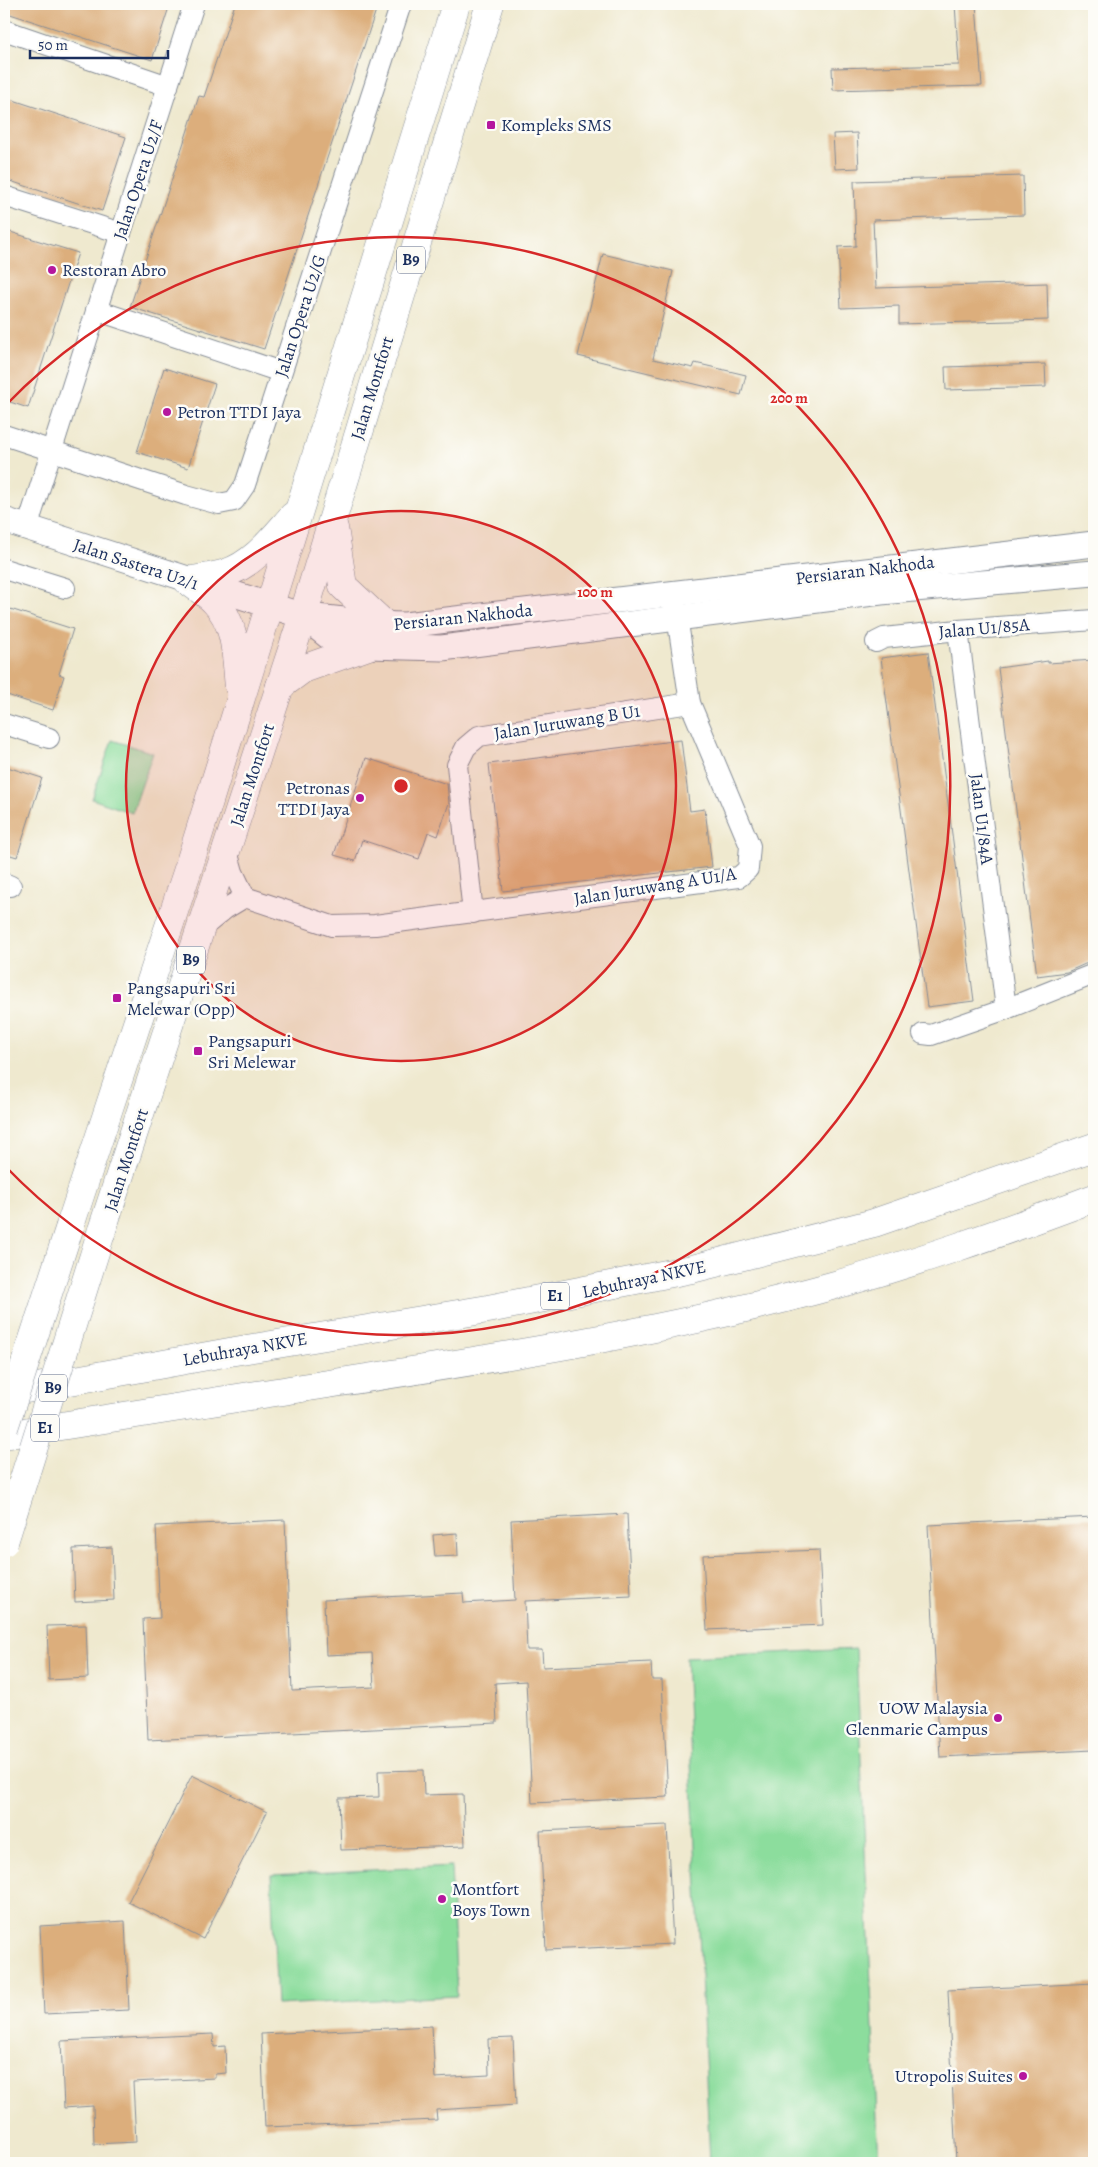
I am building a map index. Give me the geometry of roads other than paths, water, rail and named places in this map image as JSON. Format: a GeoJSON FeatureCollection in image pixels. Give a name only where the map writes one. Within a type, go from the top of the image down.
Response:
{"type":"FeatureCollection","features":[{"type":"Feature","properties":{"kind":"main road","name":"Jalan Montfort"},"geometry":{"type":"LineString","coordinates":[[4,1428],[188,869],[240,696],[456,4]]}},
{"type":"Feature","properties":{"kind":"main road","name":"Jalan Montfort"},"geometry":{"type":"LineString","coordinates":[[4,1542],[101,1233],[303,616],[490,4]]}},
{"type":"Feature","properties":{"kind":"main road"},"geometry":{"type":"LineString","coordinates":[[188,580],[227,573],[244,564],[263,549],[299,509]]}},
{"type":"Feature","properties":{"kind":"main road"},"geometry":{"type":"LineString","coordinates":[[280,686],[304,669],[376,635],[342,586],[333,517]]}},
{"type":"Feature","properties":{"kind":"main road"},"geometry":{"type":"LineString","coordinates":[[188,580],[216,602],[232,630],[240,696]]}},
{"type":"Feature","properties":{"kind":"main road","name":"Lebuhraya NKVE"},"geometry":{"type":"LineString","coordinates":[[4,1393],[235,1350],[488,1309],[692,1269],[874,1223],[1094,1147]]}},
{"type":"Feature","properties":{"kind":"main road","name":"E1"},"geometry":{"type":"LineString","coordinates":[[4,1435],[424,1370],[574,1344],[696,1320],[817,1290],[918,1261],[1094,1198]]}},
{"type":"Feature","properties":{"kind":"street","name":"Jalan Opera U2/F"},"geometry":{"type":"LineString","coordinates":[[27,528],[194,4]]}},
{"type":"Feature","properties":{"kind":"street","name":"Jalan Opera U2/G"},"geometry":{"type":"LineString","coordinates":[[4,435],[51,452],[219,504],[234,501],[245,485],[400,4]]}},
{"type":"Feature","properties":{"kind":"street"},"geometry":{"type":"LineString","coordinates":[[4,30],[168,86]]}},
{"type":"Feature","properties":{"kind":"street"},"geometry":{"type":"LineString","coordinates":[[4,196],[121,233]]}},
{"type":"Feature","properties":{"kind":"street"},"geometry":{"type":"LineString","coordinates":[[96,310],[282,372]]}},
{"type":"Feature","properties":{"kind":"street","name":"Jalan Sastera U2/1"},"geometry":{"type":"LineString","coordinates":[[4,520],[268,607],[303,616]]}},
{"type":"Feature","properties":{"kind":"street","name":"Persiaran Nakhoda"},"geometry":{"type":"LineString","coordinates":[[376,635],[405,625],[1094,544]]}},
{"type":"Feature","properties":{"kind":"street"},"geometry":{"type":"LineString","coordinates":[[4,569],[66,588]]}},
{"type":"Feature","properties":{"kind":"street","name":"Persiaran Nakhoda"},"geometry":{"type":"LineString","coordinates":[[303,616],[334,618],[376,635],[442,648],[881,592],[1094,572]]}},
{"type":"Feature","properties":{"kind":"street","name":"Jalan Juruwang A U1/A"},"geometry":{"type":"LineString","coordinates":[[245,897],[332,926],[375,925],[739,877],[748,869],[750,846],[690,703],[674,592]]}},
{"type":"Feature","properties":{"kind":"street","name":"Jalan U1/85A"},"geometry":{"type":"LineString","coordinates":[[876,642],[884,638],[958,630],[1094,620]]}},
{"type":"Feature","properties":{"kind":"street","name":"Jalan U1/84A"},"geometry":{"type":"LineString","coordinates":[[958,630],[1006,1009]]}},
{"type":"Feature","properties":{"kind":"street","name":"Jalan Juruwang B U1"},"geometry":{"type":"LineString","coordinates":[[473,913],[457,765],[466,747],[479,736],[690,703]]}},
{"type":"Feature","properties":{"kind":"street"},"geometry":{"type":"LineString","coordinates":[[4,724],[49,738]]}},
{"type":"Feature","properties":{"kind":"street"},"geometry":{"type":"LineString","coordinates":[[202,928],[225,909],[245,897],[233,872],[227,851]]}},
{"type":"Feature","properties":{"kind":"street"},"geometry":{"type":"LineString","coordinates":[[923,1034],[931,1035],[1006,1009],[1094,974]]}},
{"type":"Feature","properties":{"kind":"place","name":"Kompleks SMS"},"geometry":{"type":"Point","coordinates":[491,125]}},
{"type":"Feature","properties":{"kind":"place","name":"Restoran Abro"},"geometry":{"type":"Point","coordinates":[52,270]}},
{"type":"Feature","properties":{"kind":"place","name":"Petron TTDI Jaya"},"geometry":{"type":"Point","coordinates":[167,412]}},
{"type":"Feature","properties":{"kind":"place","name":"Petronas TTDI Jaya"},"geometry":{"type":"Point","coordinates":[360,798]}},
{"type":"Feature","properties":{"kind":"place","name":"Pangsapuri Sri Melewar (Opp)"},"geometry":{"type":"Point","coordinates":[117,998]}},
{"type":"Feature","properties":{"kind":"place","name":"Pangsapuri Sri Melewar"},"geometry":{"type":"Point","coordinates":[198,1051]}},
{"type":"Feature","properties":{"kind":"place","name":"UOW Malaysia Glenmarie Campus"},"geometry":{"type":"Point","coordinates":[998,1718]}},
{"type":"Feature","properties":{"kind":"place","name":"Montfort Boys Town"},"geometry":{"type":"Point","coordinates":[442,1899]}},
{"type":"Feature","properties":{"kind":"place","name":"Utropolis Suites"},"geometry":{"type":"Point","coordinates":[1023,2076]}}]}
